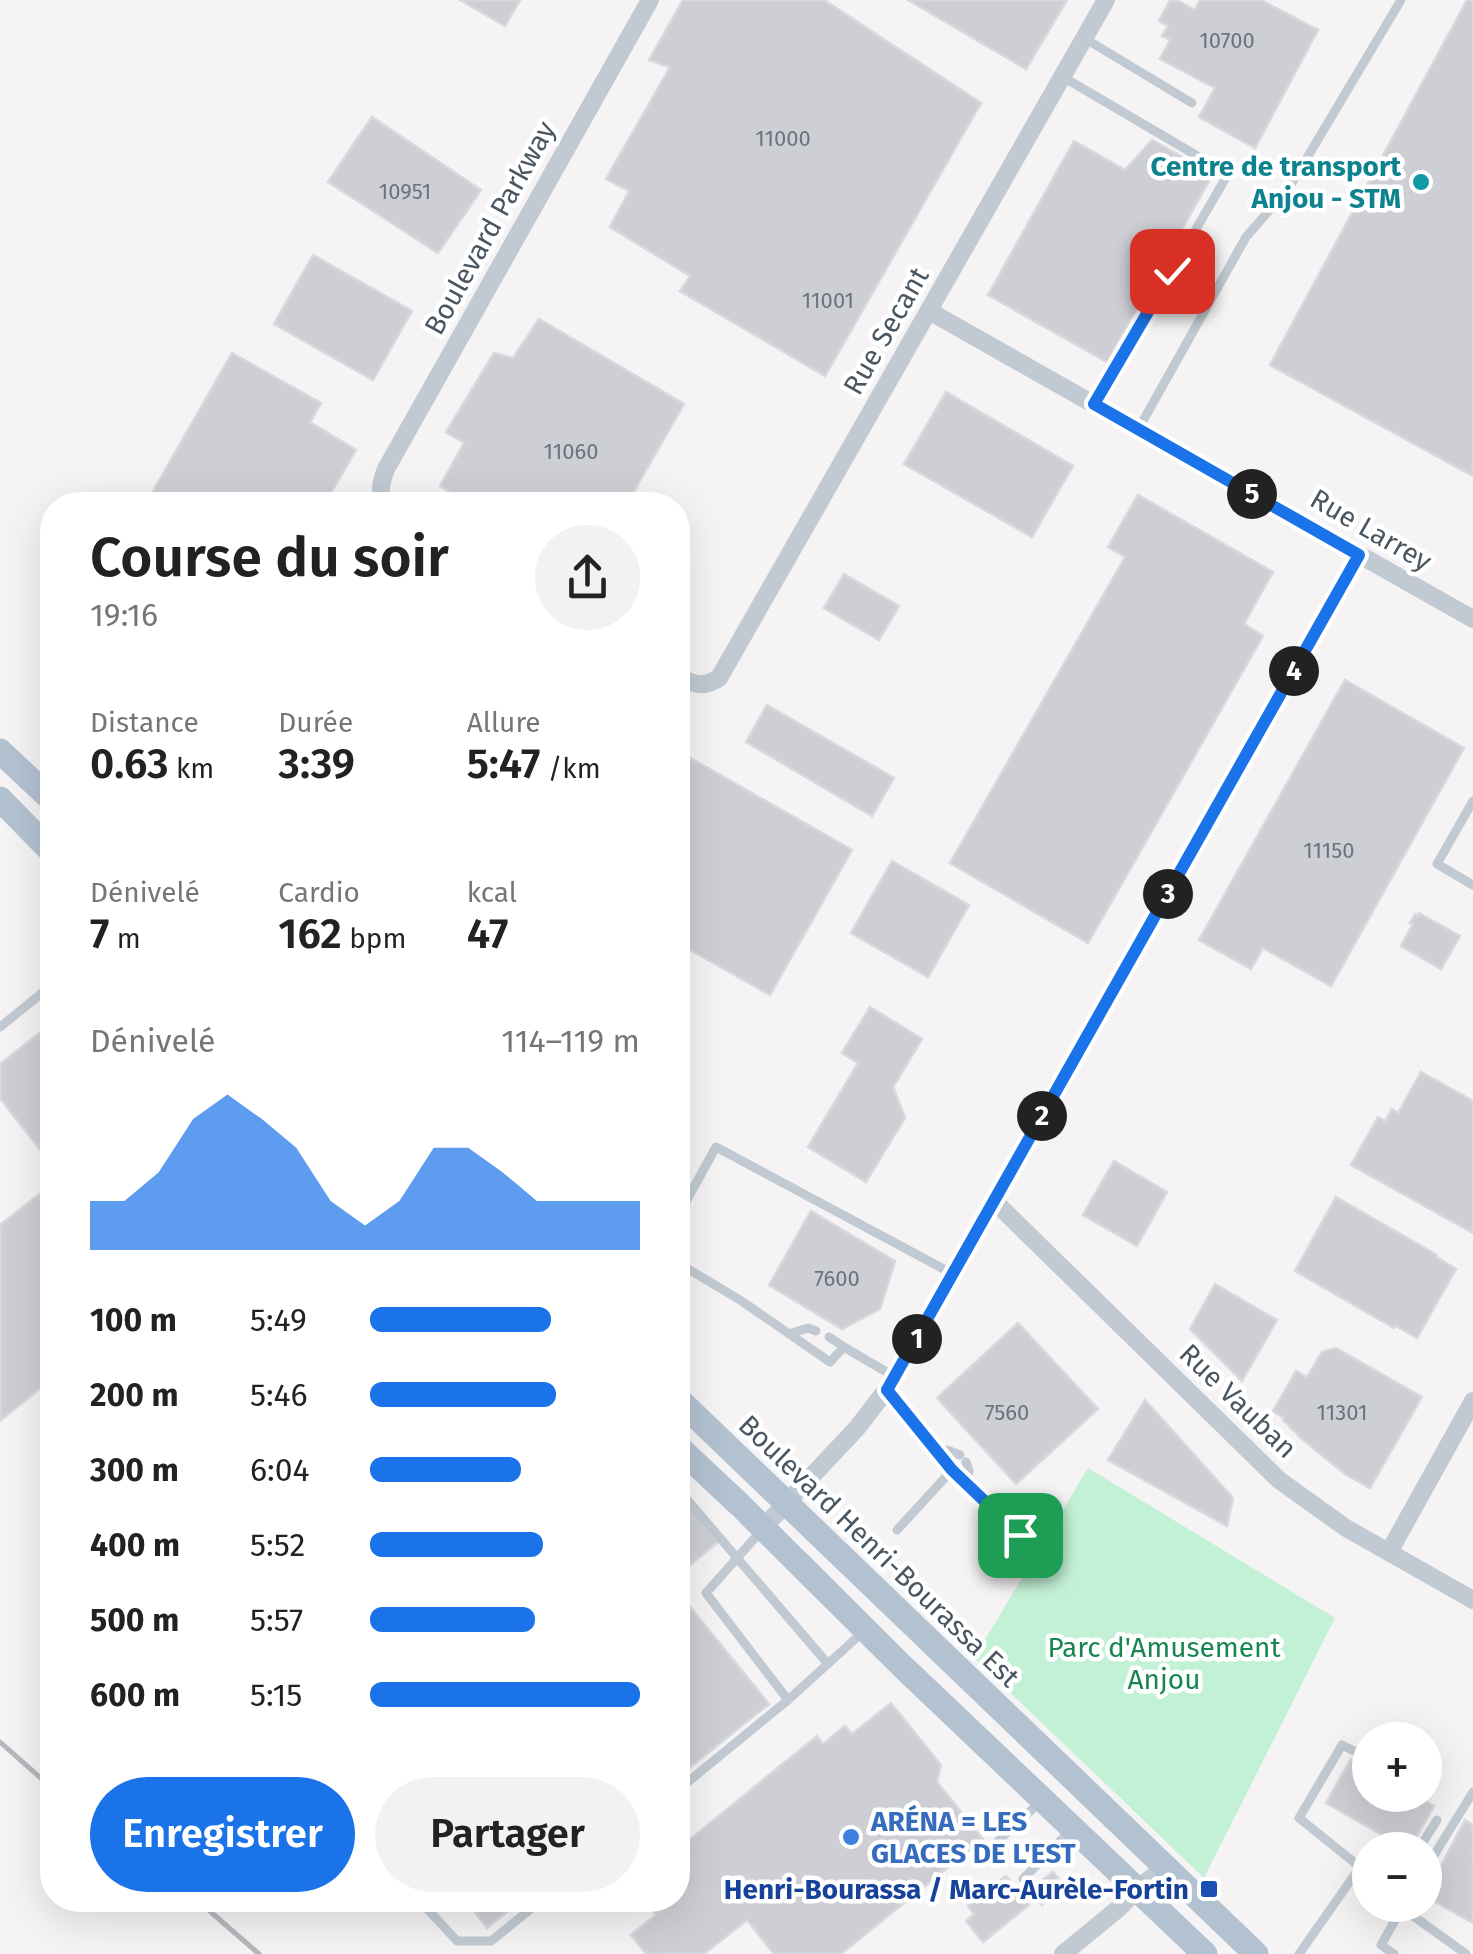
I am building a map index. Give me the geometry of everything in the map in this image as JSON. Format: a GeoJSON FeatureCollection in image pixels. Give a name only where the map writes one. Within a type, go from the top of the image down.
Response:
{"type":"FeatureCollection","features":[{"type":"Feature","properties":{"kind":"main road"},"geometry":{"type":"LineString","coordinates":[[0,752],[40,789]]}},
{"type":"Feature","properties":{"kind":"main road"},"geometry":{"type":"LineString","coordinates":[[0,799],[40,840]]}},
{"type":"Feature","properties":{"kind":"main road","name":"Boulevard Henri-Bourassa Est"},"geometry":{"type":"LineString","coordinates":[[690,1411],[1256,1954]]}},
{"type":"Feature","properties":{"kind":"main road"},"geometry":{"type":"LineString","coordinates":[[690,1460],[1205,1954]]}},
{"type":"Feature","properties":{"kind":"street","name":"Boulevard Parkway"},"geometry":{"type":"LineString","coordinates":[[381,492],[386,469],[650,0]]}},
{"type":"Feature","properties":{"kind":"street","name":"Rue Secant"},"geometry":{"type":"LineString","coordinates":[[690,681],[708,685],[719,678],[1106,0]]}},
{"type":"Feature","properties":{"kind":"street","name":"Rue Larrey"},"geometry":{"type":"LineString","coordinates":[[929,311],[1473,620]]}},
{"type":"Feature","properties":{"kind":"street"},"geometry":{"type":"LineString","coordinates":[[762,1529],[857,1428],[891,1383],[1359,555]]}},
{"type":"Feature","properties":{"kind":"street","name":"Rue Vauban"},"geometry":{"type":"LineString","coordinates":[[994,1201],[1279,1480],[1346,1528],[1473,1600]]}},
{"type":"Feature","properties":{"kind":"street"},"geometry":{"type":"LineString","coordinates":[[1389,1552],[1473,1401]]}},
{"type":"Feature","properties":{"kind":"street"},"geometry":{"type":"LineString","coordinates":[[1064,1954],[1166,1867]]}},
{"type":"Feature","properties":{"kind":"lane"},"geometry":{"type":"LineString","coordinates":[[1139,428],[1246,237],[1289,188],[1402,0]]}},
{"type":"Feature","properties":{"kind":"lane"},"geometry":{"type":"LineString","coordinates":[[1084,38],[1192,103]]}},
{"type":"Feature","properties":{"kind":"lane"},"geometry":{"type":"LineString","coordinates":[[1063,76],[1228,174],[1094,404]]}},
{"type":"Feature","properties":{"kind":"lane"},"geometry":{"type":"LineString","coordinates":[[1473,801],[1437,864],[1473,885]]}},
{"type":"Feature","properties":{"kind":"lane"},"geometry":{"type":"LineString","coordinates":[[0,1027],[40,994]]}},
{"type":"Feature","properties":{"kind":"lane"},"geometry":{"type":"LineString","coordinates":[[690,1194],[716,1147],[953,1274]]}},
{"type":"Feature","properties":{"kind":"lane"},"geometry":{"type":"LineString","coordinates":[[690,1270],[830,1362],[844,1347]]}},
{"type":"Feature","properties":{"kind":"lane"},"geometry":{"type":"LineString","coordinates":[[790,1334],[808,1328],[816,1331]]}},
{"type":"Feature","properties":{"kind":"lane"},"geometry":{"type":"LineString","coordinates":[[829,1337],[891,1383],[952,1470],[1020,1535]]}},
{"type":"Feature","properties":{"kind":"lane"},"geometry":{"type":"LineString","coordinates":[[937,1452],[947,1450],[963,1458],[969,1471],[968,1484]]}},
{"type":"Feature","properties":{"kind":"lane"},"geometry":{"type":"LineString","coordinates":[[897,1530],[952,1470]]}},
{"type":"Feature","properties":{"kind":"lane"},"geometry":{"type":"LineString","coordinates":[[690,1503],[828,1664]]}},
{"type":"Feature","properties":{"kind":"lane"},"geometry":{"type":"LineString","coordinates":[[762,1529],[706,1593],[788,1700]]}},
{"type":"Feature","properties":{"kind":"lane"},"geometry":{"type":"LineString","coordinates":[[690,1780],[865,1630]]}},
{"type":"Feature","properties":{"kind":"lane"},"geometry":{"type":"LineString","coordinates":[[1352,1750],[1342,1745],[1299,1818],[1352,1861]]}},
{"type":"Feature","properties":{"kind":"lane"},"geometry":{"type":"LineString","coordinates":[[1442,1842],[1473,1792]]}},
{"type":"Feature","properties":{"kind":"lane"},"geometry":{"type":"LineString","coordinates":[[982,1856],[1043,1800]]}},
{"type":"Feature","properties":{"kind":"lane"},"geometry":{"type":"LineString","coordinates":[[1429,1832],[1437,1820]]}},
{"type":"Feature","properties":{"kind":"lane"},"geometry":{"type":"LineString","coordinates":[[1023,1878],[1074,1828]]}},
{"type":"Feature","properties":{"kind":"lane"},"geometry":{"type":"LineString","coordinates":[[1299,1954],[1352,1878]]}},
{"type":"Feature","properties":{"kind":"lane"},"geometry":{"type":"LineString","coordinates":[[430,1912],[457,1941],[492,1941],[527,1912]]}},
{"type":"Feature","properties":{"kind":"lane"},"geometry":{"type":"LineString","coordinates":[[1393,1922],[1381,1945],[1394,1954]]}},
{"type":"Feature","properties":{"kind":"lane"},"geometry":{"type":"LineString","coordinates":[[1423,1922],[1466,1954]]}},
{"type":"Feature","properties":{"kind":"green space","name":"Parc d'Amusement Anjou"},"geometry":{"type":"Polygon","coordinates":[[[1088,1468],[1335,1618],[1204,1878],[974,1658],[1088,1468]]]}},
{"type":"Feature","properties":{"kind":"building"},"geometry":{"type":"Polygon","coordinates":[[[460,0],[520,0],[505,26],[460,0]]]}},
{"type":"Feature","properties":{"kind":"building"},"geometry":{"type":"Polygon","coordinates":[[[683,0],[824,0],[981,103],[825,376],[680,291],[690,276],[610,227],[629,191],[606,179],[670,67],[649,60],[683,0]]]}},
{"type":"Feature","properties":{"kind":"building"},"geometry":{"type":"Polygon","coordinates":[[[908,0],[1067,0],[1026,69],[908,0]]]}},
{"type":"Feature","properties":{"kind":"building"},"geometry":{"type":"Polygon","coordinates":[[[1170,0],[1195,10],[1200,0],[1261,0],[1318,30],[1255,148],[1199,117],[1215,88],[1160,59],[1170,40],[1162,36],[1168,26],[1159,21],[1170,0]]]}},
{"type":"Feature","properties":{"kind":"building","name":"Centre de transport Anjou - STM"},"geometry":{"type":"Polygon","coordinates":[[[1467,0],[1473,0],[1473,476],[1270,365],[1467,0]]]}},
{"type":"Feature","properties":{"kind":"building"},"geometry":{"type":"Polygon","coordinates":[[[372,117],[481,190],[438,253],[328,182],[372,117]]]}},
{"type":"Feature","properties":{"kind":"building"},"geometry":{"type":"Polygon","coordinates":[[[1152,140],[1213,174],[1107,362],[988,295],[1074,141],[1125,170],[1152,140]]]}},
{"type":"Feature","properties":{"kind":"building"},"geometry":{"type":"Polygon","coordinates":[[[313,255],[412,311],[373,380],[274,324],[313,255]]]}},
{"type":"Feature","properties":{"kind":"building"},"geometry":{"type":"Polygon","coordinates":[[[539,319],[684,404],[633,492],[450,492],[440,486],[464,443],[446,432],[494,353],[513,358],[539,319]]]}},
{"type":"Feature","properties":{"kind":"building"},"geometry":{"type":"Polygon","coordinates":[[[232,353],[321,403],[310,422],[356,450],[332,492],[152,492],[232,353]]]}},
{"type":"Feature","properties":{"kind":"building"},"geometry":{"type":"Polygon","coordinates":[[[946,392],[1073,466],[1032,537],[904,464],[946,392]]]}},
{"type":"Feature","properties":{"kind":"building"},"geometry":{"type":"Polygon","coordinates":[[[1138,495],[1273,572],[1244,624],[1263,636],[1088,943],[950,863],[1125,557],[1108,547],[1138,495]]]}},
{"type":"Feature","properties":{"kind":"building"},"geometry":{"type":"Polygon","coordinates":[[[844,574],[899,606],[879,640],[824,608],[844,574]]]}},
{"type":"Feature","properties":{"kind":"building"},"geometry":{"type":"Polygon","coordinates":[[[1345,680],[1464,748],[1331,986],[1263,948],[1251,969],[1199,940],[1345,680]]]}},
{"type":"Feature","properties":{"kind":"building"},"geometry":{"type":"Polygon","coordinates":[[[767,705],[894,778],[872,816],[746,742],[767,705]]]}},
{"type":"Feature","properties":{"kind":"building"},"geometry":{"type":"Polygon","coordinates":[[[690,758],[852,850],[770,995],[690,950],[690,758]]]}},
{"type":"Feature","properties":{"kind":"building"},"geometry":{"type":"Polygon","coordinates":[[[892,861],[969,905],[928,977],[851,933],[892,861]]]}},
{"type":"Feature","properties":{"kind":"building"},"geometry":{"type":"Polygon","coordinates":[[[1419,913],[1460,936],[1441,969],[1401,946],[1413,924],[1410,923],[1419,913]]]}},
{"type":"Feature","properties":{"kind":"building"},"geometry":{"type":"Polygon","coordinates":[[[870,1007],[922,1039],[893,1087],[905,1118],[866,1182],[808,1147],[858,1063],[842,1053],[870,1007]]]}},
{"type":"Feature","properties":{"kind":"building"},"geometry":{"type":"Polygon","coordinates":[[[40,1032],[40,1150],[0,1098],[0,1064],[40,1032]]]}},
{"type":"Feature","properties":{"kind":"building"},"geometry":{"type":"Polygon","coordinates":[[[1421,1072],[1473,1101],[1473,1233],[1351,1165],[1378,1117],[1385,1121],[1392,1109],[1398,1113],[1421,1072]]]}},
{"type":"Feature","properties":{"kind":"building"},"geometry":{"type":"Polygon","coordinates":[[[1114,1161],[1167,1192],[1137,1246],[1083,1215],[1114,1161]]]}},
{"type":"Feature","properties":{"kind":"building"},"geometry":{"type":"Polygon","coordinates":[[[40,1193],[40,1389],[0,1421],[0,1225],[40,1193]]]}},
{"type":"Feature","properties":{"kind":"building"},"geometry":{"type":"Polygon","coordinates":[[[1336,1197],[1456,1269],[1417,1338],[1295,1271],[1336,1197]]]}},
{"type":"Feature","properties":{"kind":"building"},"geometry":{"type":"Polygon","coordinates":[[[811,1211],[895,1261],[880,1309],[842,1329],[769,1285],[811,1211]]]}},
{"type":"Feature","properties":{"kind":"building"},"geometry":{"type":"Polygon","coordinates":[[[1215,1284],[1277,1320],[1242,1381],[1190,1329],[1215,1284]]]}},
{"type":"Feature","properties":{"kind":"building"},"geometry":{"type":"Polygon","coordinates":[[[1018,1323],[1098,1409],[1016,1484],[937,1398],[1018,1323]]]}},
{"type":"Feature","properties":{"kind":"building"},"geometry":{"type":"Polygon","coordinates":[[[1336,1348],[1422,1397],[1370,1488],[1345,1474],[1273,1411],[1296,1371],[1307,1377],[1322,1352],[1336,1348]]]}},
{"type":"Feature","properties":{"kind":"building"},"geometry":{"type":"Polygon","coordinates":[[[1145,1400],[1233,1498],[1227,1526],[1108,1460],[1145,1400]]]}},
{"type":"Feature","properties":{"kind":"building"},"geometry":{"type":"Polygon","coordinates":[[[690,1507],[718,1542],[690,1565],[690,1507]]]}},
{"type":"Feature","properties":{"kind":"building"},"geometry":{"type":"Polygon","coordinates":[[[690,1607],[769,1704],[690,1767],[690,1607]]]}},
{"type":"Feature","properties":{"kind":"building"},"geometry":{"type":"Polygon","coordinates":[[[891,1703],[941,1765],[937,1782],[983,1839],[841,1954],[774,1954],[747,1920],[704,1954],[646,1954],[631,1935],[656,1915],[654,1912],[690,1912],[690,1839],[817,1736],[823,1744],[845,1726],[852,1734],[891,1703]]]}},
{"type":"Feature","properties":{"kind":"building"},"geometry":{"type":"Polygon","coordinates":[[[1351,1759],[1352,1812],[1431,1812],[1419,1832],[1377,1832],[1326,1803],[1351,1759]]]}},
{"type":"Feature","properties":{"kind":"building"},"geometry":{"type":"Polygon","coordinates":[[[1465,1820],[1473,1825],[1473,1923],[1442,1906],[1442,1864],[1465,1820]]]}},
{"type":"Feature","properties":{"kind":"building"},"geometry":{"type":"Polygon","coordinates":[[[1053,1872],[1065,1888],[1042,1905],[1030,1889],[1053,1872]]]}},
{"type":"Feature","properties":{"kind":"building"},"geometry":{"type":"Polygon","coordinates":[[[1006,1876],[1029,1905],[983,1942],[966,1921],[974,1914],[968,1906],[1006,1876]]]}},
{"type":"Feature","properties":{"kind":"building"},"geometry":{"type":"Polygon","coordinates":[[[474,1912],[507,1912],[487,1928],[474,1912]]]}},
{"type":"Feature","properties":{"kind":"railway"},"geometry":{"type":"LineString","coordinates":[[0,1742],[40,1777]]}},
{"type":"Feature","properties":{"kind":"railway"},"geometry":{"type":"LineString","coordinates":[[211,1912],[259,1954]]}},
{"type":"Feature","properties":{"kind":"place","name":"Centre de transport Anjou - STM"},"geometry":{"type":"Point","coordinates":[1421,182]}},
{"type":"Feature","properties":{"kind":"place","name":"ARÉNA = LES GLACES DE L'EST"},"geometry":{"type":"Point","coordinates":[851,1837]}},
{"type":"Feature","properties":{"kind":"place","name":"Henri-Bourassa / Marc-Aurèle-Fortin"},"geometry":{"type":"Point","coordinates":[1209,1889]}},
{"type":"Feature","properties":{"kind":"route"},"geometry":{"type":"LineString","coordinates":[[1020,1535],[952,1470],[887,1390],[1359,555],[1094,404],[1172,271]]}}]}
